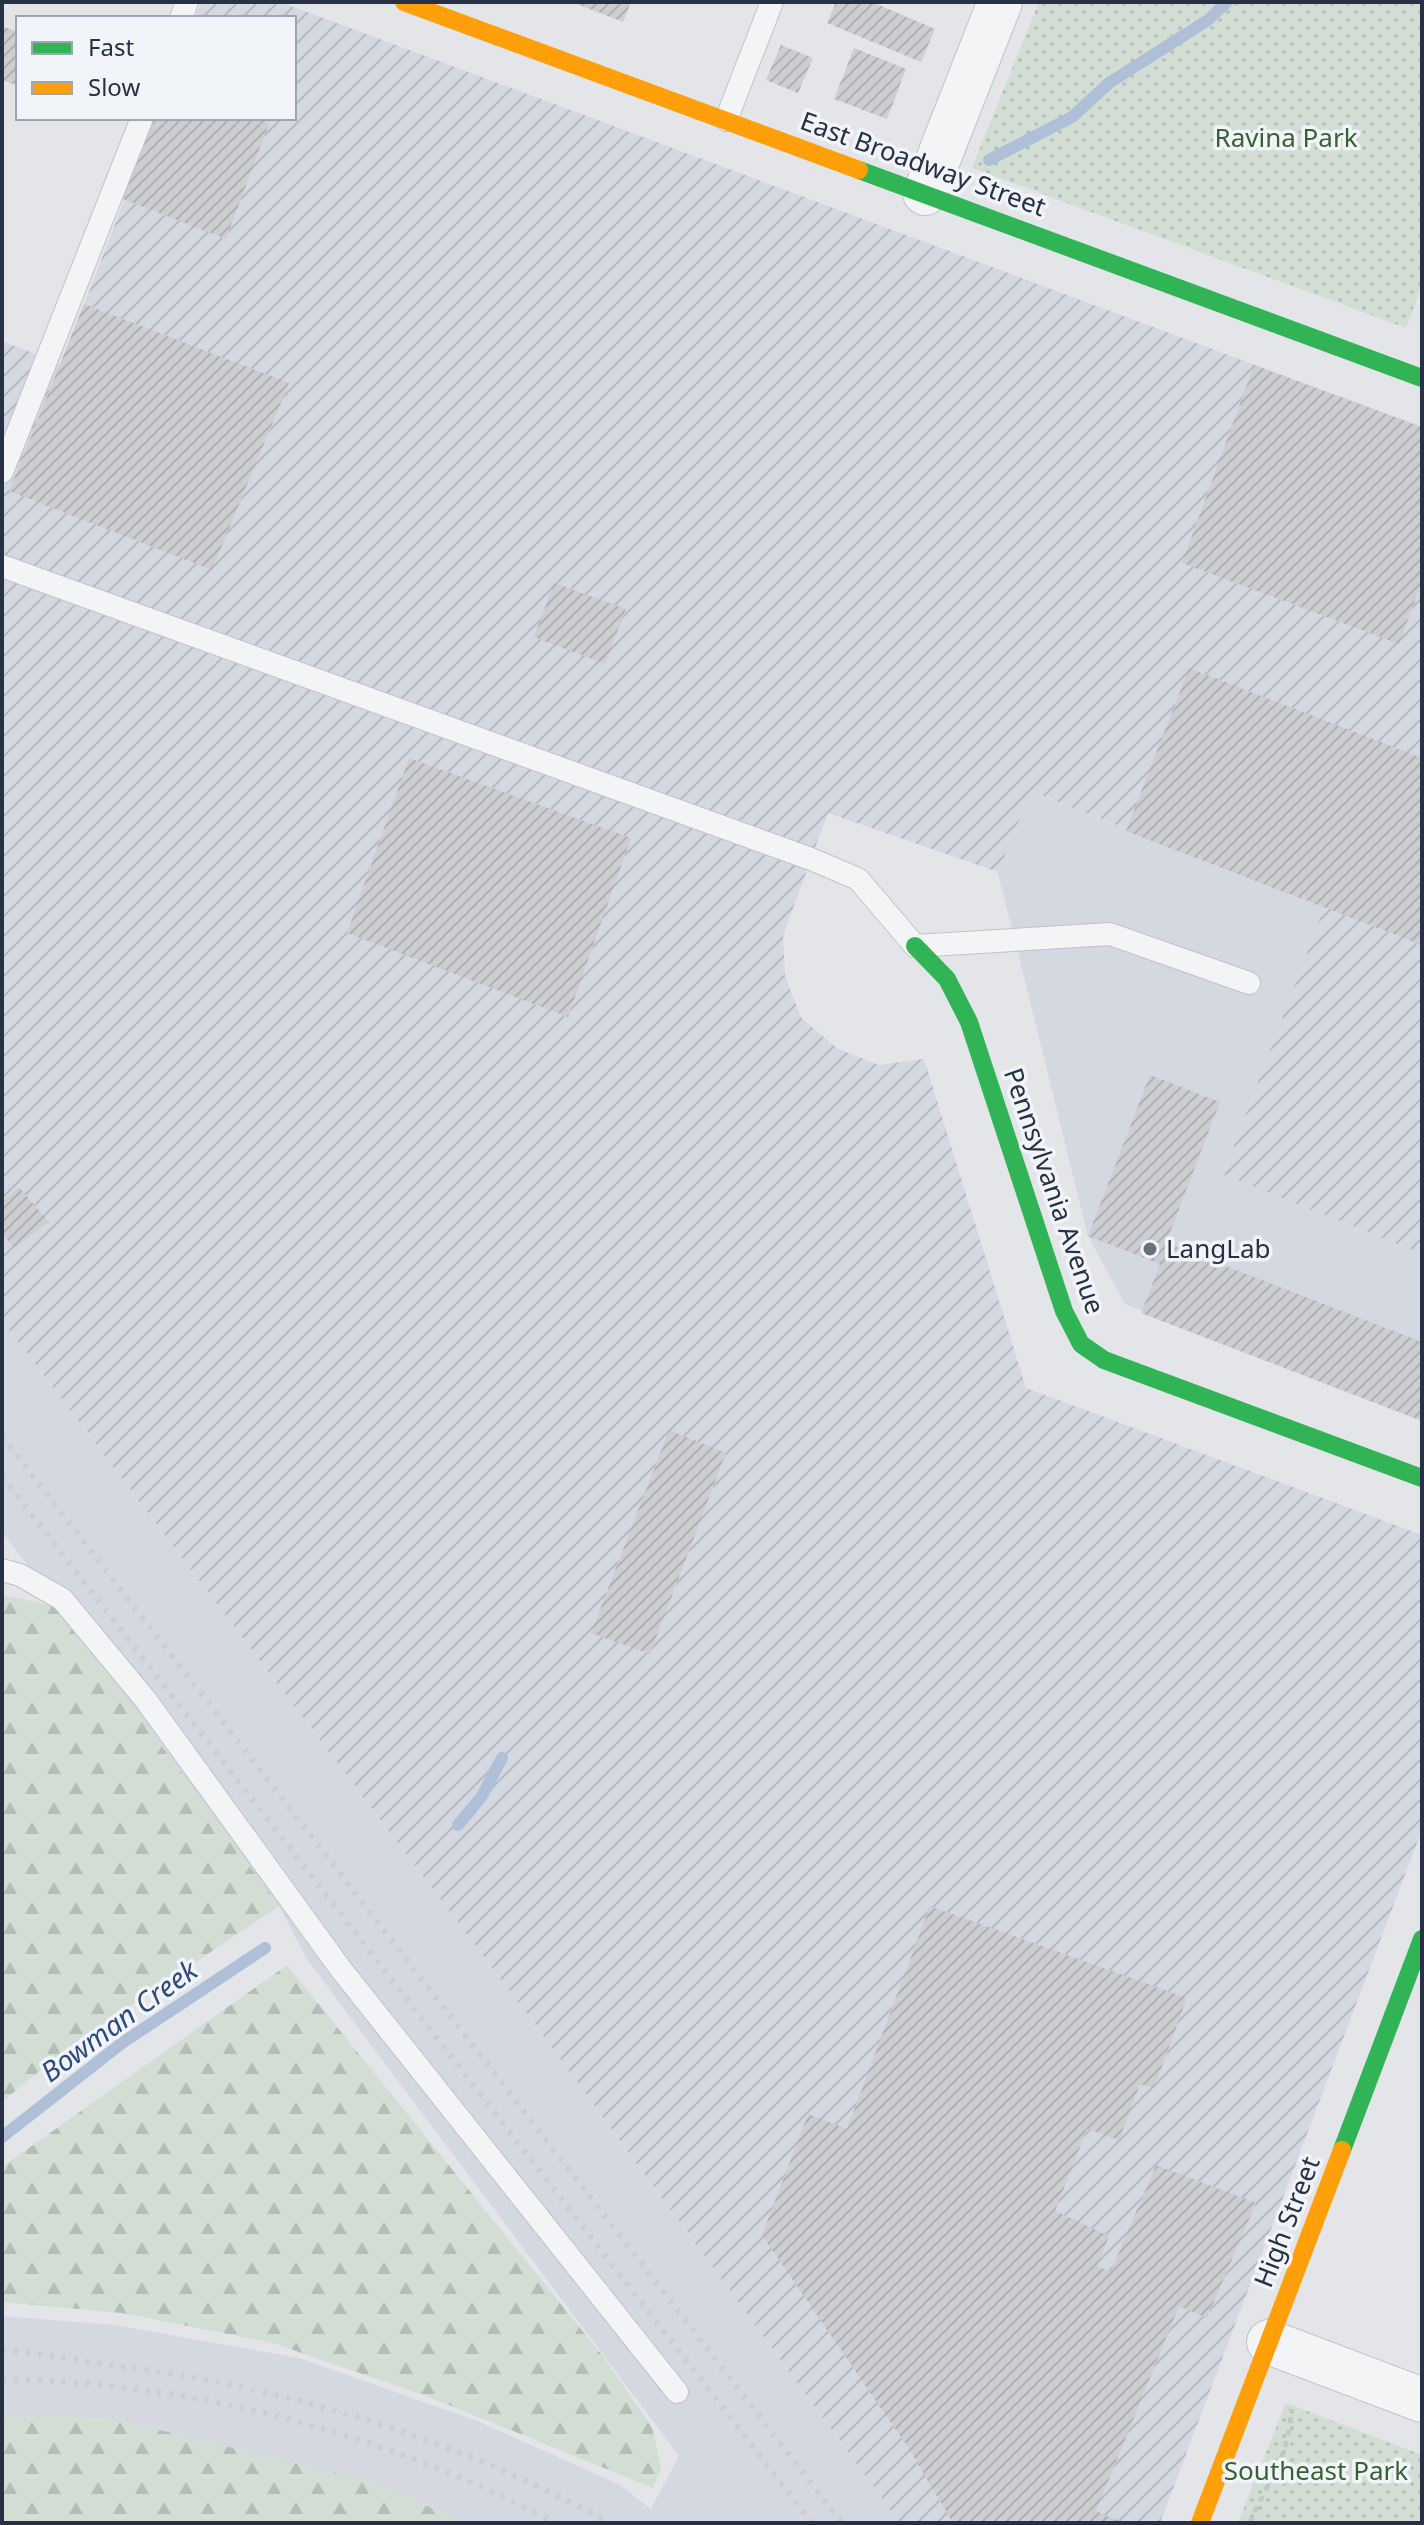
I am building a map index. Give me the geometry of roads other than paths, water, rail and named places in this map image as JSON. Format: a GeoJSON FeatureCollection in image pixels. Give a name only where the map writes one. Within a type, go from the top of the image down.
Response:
{"type":"FeatureCollection","features":[{"type":"Feature","properties":{"kind":"street","name":"East Broadway Street"},"geometry":{"type":"LineString","coordinates":[[404,2],[473,14],[726,120],[1422,378]]}},
{"type":"Feature","properties":{"kind":"street"},"geometry":{"type":"LineString","coordinates":[[925,193],[1000,2]]}},
{"type":"Feature","properties":{"kind":"street","name":"Pennsylvania Avenue"},"geometry":{"type":"LineString","coordinates":[[915,946],[947,979],[969,1022],[1064,1311],[1081,1344],[1104,1360],[1422,1478]]}},
{"type":"Feature","properties":{"kind":"street","name":"High Street"},"geometry":{"type":"LineString","coordinates":[[1200,2523],[1422,1939]]}},
{"type":"Feature","properties":{"kind":"street"},"geometry":{"type":"LineString","coordinates":[[1269,2342],[1422,2400]]}},
{"type":"Feature","properties":{"kind":"lane"},"geometry":{"type":"LineString","coordinates":[[726,120],[772,2]]}},
{"type":"Feature","properties":{"kind":"lane"},"geometry":{"type":"LineString","coordinates":[[2,472],[141,120]]}},
{"type":"Feature","properties":{"kind":"lane"},"geometry":{"type":"LineString","coordinates":[[2,566],[811,859],[858,879],[915,946],[1110,934],[1249,983]]}},
{"type":"Feature","properties":{"kind":"lane"},"geometry":{"type":"LineString","coordinates":[[2,1570],[20,1575],[62,1599],[72,1610],[145,1699],[340,1968],[677,2392]]}},
{"type":"Feature","properties":{"kind":"waterway","name":"Bowman Creek"},"geometry":{"type":"LineString","coordinates":[[989,160],[1072,117],[1109,83],[1208,20],[1227,2]]}},
{"type":"Feature","properties":{"kind":"waterway","name":"Bowman Creek"},"geometry":{"type":"LineString","coordinates":[[458,1825],[482,1796],[502,1758]]}},
{"type":"Feature","properties":{"kind":"waterway","name":"Bowman Creek"},"geometry":{"type":"LineString","coordinates":[[2,2137],[122,2043],[265,1948]]}},
{"type":"Feature","properties":{"kind":"railway"},"geometry":{"type":"LineString","coordinates":[[2,1436],[842,2523]]}},
{"type":"Feature","properties":{"kind":"railway"},"geometry":{"type":"LineString","coordinates":[[2,1476],[812,2523]]}},
{"type":"Feature","properties":{"kind":"railway"},"geometry":{"type":"LineString","coordinates":[[2,2351],[170,2374],[301,2401],[428,2441],[490,2465],[610,2523]]}},
{"type":"Feature","properties":{"kind":"railway"},"geometry":{"type":"LineString","coordinates":[[2,2379],[73,2382],[145,2390],[216,2402],[287,2419],[425,2463],[555,2523]]}},
{"type":"Feature","properties":{"kind":"place","name":"LangLab"},"geometry":{"type":"Point","coordinates":[1150,1249]}},
{"type":"Feature","properties":{"kind":"park label","name":"Ravina Park"},"geometry":{"type":"Point","coordinates":[1286,138]}},
{"type":"Feature","properties":{"kind":"park label","name":"Southeast Park"},"geometry":{"type":"Point","coordinates":[1316,2471]}}]}
